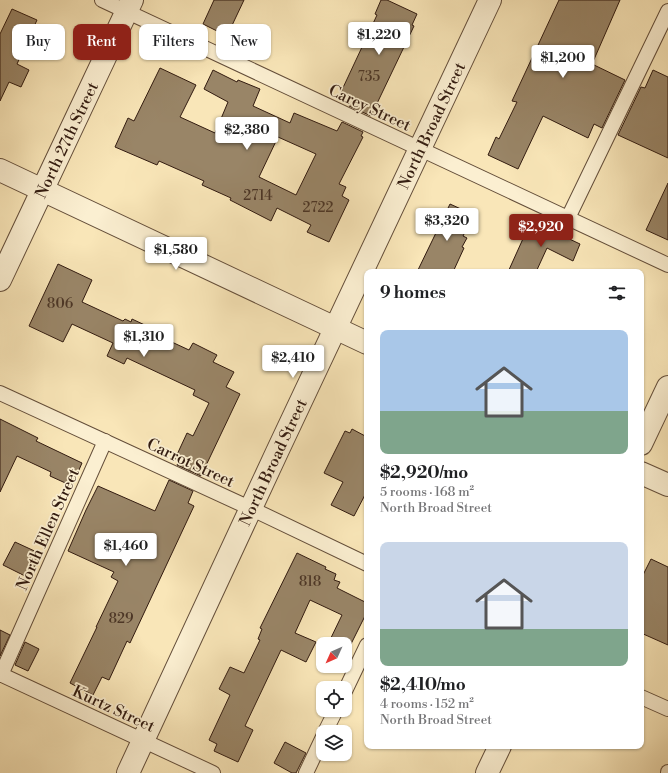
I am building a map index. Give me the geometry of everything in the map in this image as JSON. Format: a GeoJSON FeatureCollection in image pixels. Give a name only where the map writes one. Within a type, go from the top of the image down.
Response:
{"type":"FeatureCollection","features":[{"type":"Feature","properties":{"kind":"street","name":"North Broad Street"},"geometry":{"type":"LineString","coordinates":[[128,773],[490,0]]}},
{"type":"Feature","properties":{"kind":"street","name":"North 27th Street"},"geometry":{"type":"LineString","coordinates":[[0,280],[129,6]]}},
{"type":"Feature","properties":{"kind":"street"},"geometry":{"type":"LineString","coordinates":[[0,170],[364,342]]}},
{"type":"Feature","properties":{"kind":"street"},"geometry":{"type":"LineString","coordinates":[[644,438],[668,387]]}},
{"type":"Feature","properties":{"kind":"street"},"geometry":{"type":"LineString","coordinates":[[644,474],[668,485]]}},
{"type":"Feature","properties":{"kind":"street"},"geometry":{"type":"LineString","coordinates":[[487,773],[499,749]]}},
{"type":"Feature","properties":{"kind":"lane","name":"Carey Street"},"geometry":{"type":"LineString","coordinates":[[102,0],[129,6],[420,149],[668,265]]}},
{"type":"Feature","properties":{"kind":"lane"},"geometry":{"type":"LineString","coordinates":[[568,218],[668,11]]}},
{"type":"Feature","properties":{"kind":"lane","name":"Carrot Street"},"geometry":{"type":"LineString","coordinates":[[0,393],[252,509],[364,563]]}},
{"type":"Feature","properties":{"kind":"lane","name":"North Ellen Street"},"geometry":{"type":"LineString","coordinates":[[1,674],[105,441]]}},
{"type":"Feature","properties":{"kind":"lane"},"geometry":{"type":"LineString","coordinates":[[350,681],[364,651]]}},
{"type":"Feature","properties":{"kind":"lane","name":"Kurtz Street"},"geometry":{"type":"LineString","coordinates":[[1,674],[213,773]]}},
{"type":"Feature","properties":{"kind":"lane"},"geometry":{"type":"LineString","coordinates":[[644,697],[668,709]]}},
{"type":"Feature","properties":{"kind":"lane"},"geometry":{"type":"LineString","coordinates":[[306,773],[316,752]]}},
{"type":"Feature","properties":{"kind":"building"},"geometry":{"type":"Polygon","coordinates":[[[214,0],[244,0],[233,24],[216,24],[216,30],[208,26],[208,24],[203,24],[214,0]]]}},
{"type":"Feature","properties":{"kind":"building"},"geometry":{"type":"Polygon","coordinates":[[[381,0],[387,0],[417,14],[412,25],[414,26],[371,116],[349,106],[354,98],[341,92],[377,15],[375,14],[381,0]]]}},
{"type":"Feature","properties":{"kind":"building"},"geometry":{"type":"Polygon","coordinates":[[[559,0],[620,0],[592,64],[625,80],[602,128],[594,124],[588,138],[543,116],[518,169],[488,155],[496,137],[499,139],[517,102],[512,101],[559,0]]]}},
{"type":"Feature","properties":{"kind":"building"},"geometry":{"type":"Polygon","coordinates":[[[12,9],[37,20],[35,24],[12,24],[12,60],[19,60],[17,64],[29,70],[21,87],[9,82],[0,101],[0,34],[12,9]]]}},
{"type":"Feature","properties":{"kind":"building"},"geometry":{"type":"Polygon","coordinates":[[[160,68],[196,85],[180,117],[215,133],[228,102],[204,89],[213,70],[237,82],[238,80],[260,89],[253,106],[290,123],[294,113],[337,131],[342,122],[363,132],[361,136],[363,137],[339,184],[346,187],[342,196],[349,200],[329,242],[307,232],[311,225],[277,208],[271,221],[230,200],[231,198],[202,185],[204,181],[159,161],[157,165],[115,147],[128,118],[134,121],[160,68]],[[278,137],[259,177],[296,195],[316,154],[278,137]]]}},
{"type":"Feature","properties":{"kind":"building"},"geometry":{"type":"Polygon","coordinates":[[[653,70],[668,77],[668,158],[618,135],[641,87],[645,88],[653,70]]]}},
{"type":"Feature","properties":{"kind":"building"},"geometry":{"type":"Polygon","coordinates":[[[668,183],[668,240],[646,230],[668,183]]]}},
{"type":"Feature","properties":{"kind":"building"},"geometry":{"type":"Polygon","coordinates":[[[450,204],[474,215],[463,236],[467,238],[462,247],[464,248],[454,269],[418,269],[450,204]]]}},
{"type":"Feature","properties":{"kind":"building"},"geometry":{"type":"Polygon","coordinates":[[[531,221],[580,244],[573,261],[547,248],[537,269],[509,269],[531,221]]]}},
{"type":"Feature","properties":{"kind":"building"},"geometry":{"type":"Polygon","coordinates":[[[58,264],[92,280],[82,302],[123,321],[125,319],[131,322],[132,319],[149,327],[148,331],[189,350],[193,343],[217,355],[213,362],[234,372],[226,387],[240,394],[201,476],[177,465],[179,461],[175,459],[187,433],[193,436],[209,403],[193,395],[195,390],[127,358],[124,364],[107,356],[113,343],[72,324],[63,342],[29,326],[58,264]]]}},
{"type":"Feature","properties":{"kind":"building"},"geometry":{"type":"Polygon","coordinates":[[[0,419],[38,438],[36,441],[82,463],[72,486],[50,476],[51,472],[17,456],[0,492],[0,419]]]}},
{"type":"Feature","properties":{"kind":"building"},"geometry":{"type":"Polygon","coordinates":[[[352,429],[364,435],[364,497],[354,516],[331,505],[343,482],[324,473],[345,431],[350,433],[352,429]]]}},
{"type":"Feature","properties":{"kind":"building"},"geometry":{"type":"Polygon","coordinates":[[[169,480],[193,491],[188,503],[194,506],[130,643],[127,641],[109,680],[102,677],[93,695],[70,683],[118,581],[111,577],[114,572],[68,551],[98,486],[155,511],[169,480]]]}},
{"type":"Feature","properties":{"kind":"building"},"geometry":{"type":"Polygon","coordinates":[[[15,542],[41,554],[29,578],[3,565],[15,542]]]}},
{"type":"Feature","properties":{"kind":"building"},"geometry":{"type":"Polygon","coordinates":[[[297,553],[326,567],[325,569],[336,574],[334,580],[340,582],[337,588],[364,602],[364,618],[352,642],[352,637],[331,637],[342,615],[310,600],[295,633],[316,642],[306,662],[281,650],[245,726],[253,730],[238,762],[214,751],[217,744],[209,740],[230,695],[219,689],[230,667],[244,673],[260,640],[258,639],[262,629],[260,628],[297,553]]]}},
{"type":"Feature","properties":{"kind":"building"},"geometry":{"type":"Polygon","coordinates":[[[651,559],[668,567],[668,645],[644,634],[644,573],[651,559]]]}},
{"type":"Feature","properties":{"kind":"building"},"geometry":{"type":"Polygon","coordinates":[[[0,630],[10,635],[0,656],[0,630]]]}},
{"type":"Feature","properties":{"kind":"building"},"geometry":{"type":"Polygon","coordinates":[[[25,642],[39,649],[28,671],[15,665],[25,642]]]}},
{"type":"Feature","properties":{"kind":"building"},"geometry":{"type":"Polygon","coordinates":[[[285,742],[306,753],[296,773],[292,773],[274,763],[285,742]]]}}]}
